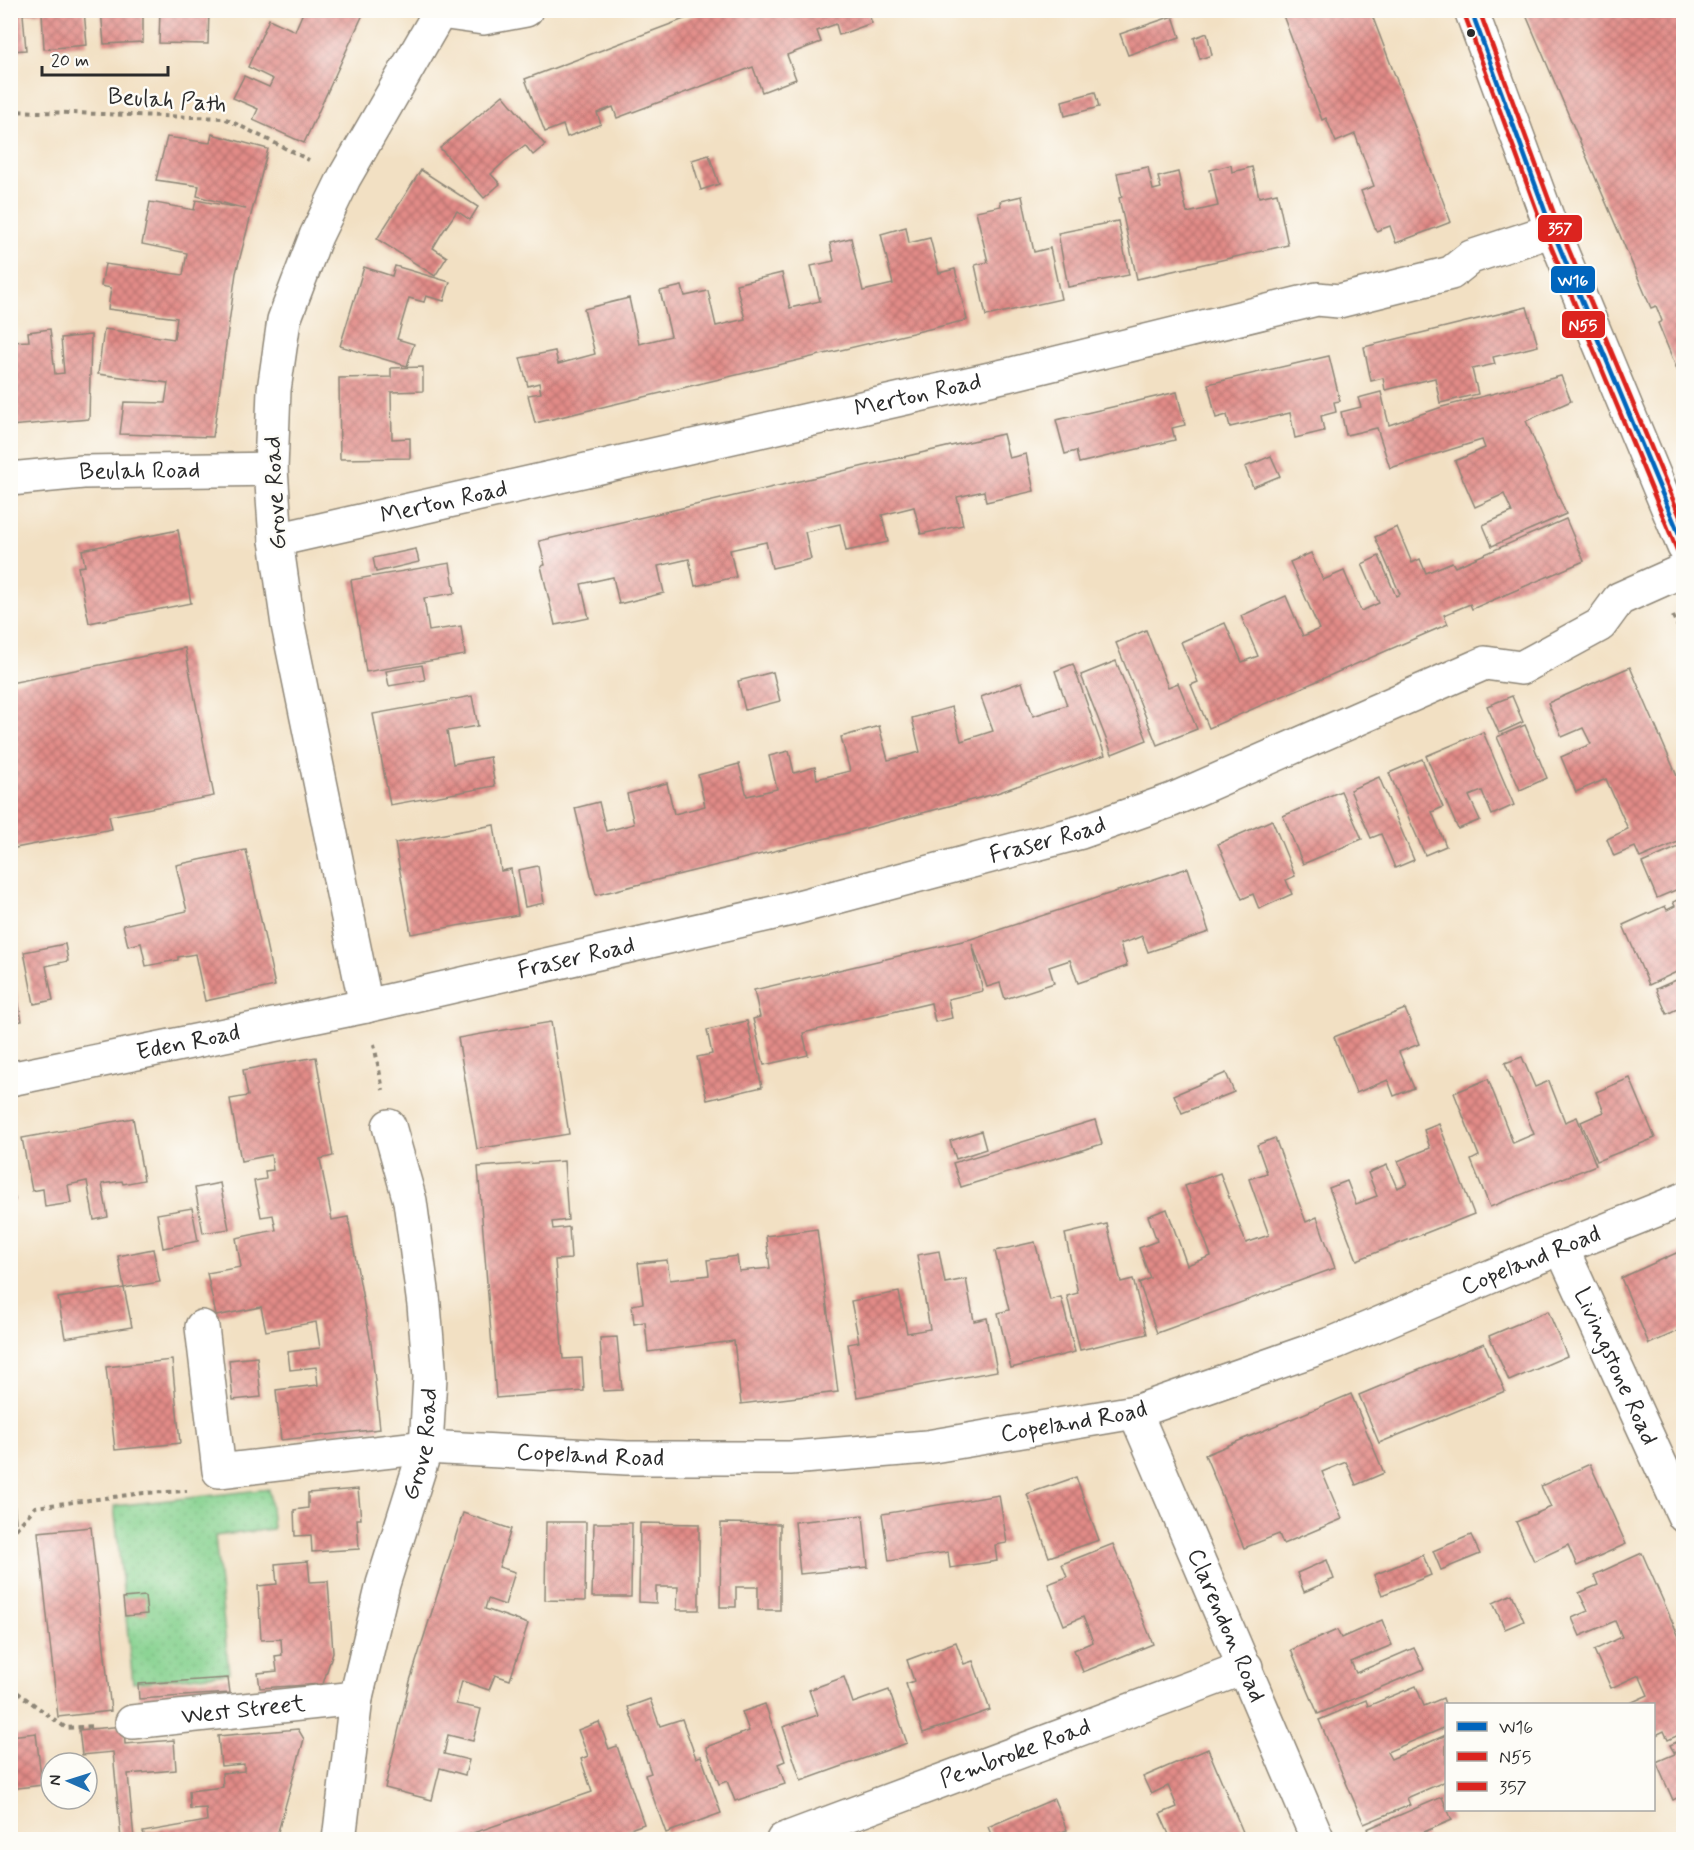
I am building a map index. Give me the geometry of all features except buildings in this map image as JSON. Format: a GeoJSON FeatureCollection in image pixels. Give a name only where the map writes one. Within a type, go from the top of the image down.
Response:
{"type":"FeatureCollection","features":[{"type":"Feature","properties":{"kind":"street"},"geometry":{"type":"LineString","coordinates":[[440,11],[483,18],[526,10]]}},
{"type":"Feature","properties":{"kind":"street"},"geometry":{"type":"LineString","coordinates":[[1471,10],[1553,230],[1683,547]]}},
{"type":"Feature","properties":{"kind":"street","name":"Grove Road"},"geometry":{"type":"LineString","coordinates":[[366,1006],[288,625],[276,540],[270,468],[274,390],[284,320],[316,236],[344,178],[440,11]]}},
{"type":"Feature","properties":{"kind":"street","name":"Merton Road"},"geometry":{"type":"LineString","coordinates":[[276,540],[1012,374],[1317,299],[1339,301],[1451,273],[1472,257],[1553,230]]}},
{"type":"Feature","properties":{"kind":"street","name":"Beulah Road"},"geometry":{"type":"LineString","coordinates":[[10,479],[83,472],[270,468]]}},
{"type":"Feature","properties":{"kind":"street","name":"Fraser Road"},"geometry":{"type":"LineString","coordinates":[[366,1006],[791,909],[1082,832],[1172,800],[1485,663],[1521,668],[1600,625],[1619,599],[1683,570]]}},
{"type":"Feature","properties":{"kind":"street","name":"Eden Road"},"geometry":{"type":"LineString","coordinates":[[10,1079],[366,1006]]}},
{"type":"Feature","properties":{"kind":"street","name":"Grove Road"},"geometry":{"type":"LineString","coordinates":[[339,1839],[356,1698],[383,1584],[426,1447],[430,1377],[424,1305],[410,1201],[389,1126]]}},
{"type":"Feature","properties":{"kind":"street","name":"Copeland Road"},"geometry":{"type":"LineString","coordinates":[[201,1327],[219,1471],[426,1447],[627,1458],[790,1458],[927,1447],[1135,1412],[1336,1342],[1683,1199]]}},
{"type":"Feature","properties":{"kind":"street","name":"Livingstone Road"},"geometry":{"type":"LineString","coordinates":[[1562,1249],[1683,1516]]}},
{"type":"Feature","properties":{"kind":"street","name":"Clarendon Road"},"geometry":{"type":"LineString","coordinates":[[1135,1412],[1318,1839]]}},
{"type":"Feature","properties":{"kind":"street","name":"Pembroke Road"},"geometry":{"type":"LineString","coordinates":[[783,1839],[1246,1667]]}},
{"type":"Feature","properties":{"kind":"street","name":"West Street"},"geometry":{"type":"LineString","coordinates":[[132,1722],[356,1698]]}},
{"type":"Feature","properties":{"kind":"path","name":"Beulah Path"},"geometry":{"type":"LineString","coordinates":[[10,111],[224,118],[344,178]]}},
{"type":"Feature","properties":{"kind":"path"},"geometry":{"type":"LineString","coordinates":[[374,1042],[389,1126]]}},
{"type":"Feature","properties":{"kind":"path"},"geometry":{"type":"LineString","coordinates":[[10,1536],[35,1507],[191,1490]]}},
{"type":"Feature","properties":{"kind":"path"},"geometry":{"type":"LineString","coordinates":[[10,1687],[66,1728],[132,1722]]}},
{"type":"Feature","properties":{"kind":"green space"},"geometry":{"type":"Polygon","coordinates":[[[269,1489],[273,1529],[215,1536],[229,1673],[133,1683],[114,1506],[269,1489]]]}},
{"type":"Feature","properties":{"kind":"transit line","name":"W16"},"geometry":{"type":"LineString","coordinates":[[1471,10],[1549,222],[1684,546]]}},
{"type":"Feature","properties":{"kind":"transit line","name":"357"},"geometry":{"type":"LineString","coordinates":[[1479,10],[1556,219],[1684,526]]}},
{"type":"Feature","properties":{"kind":"transit line","name":"N55"},"geometry":{"type":"LineString","coordinates":[[1464,13],[1542,225],[1677,550]]}}]}
